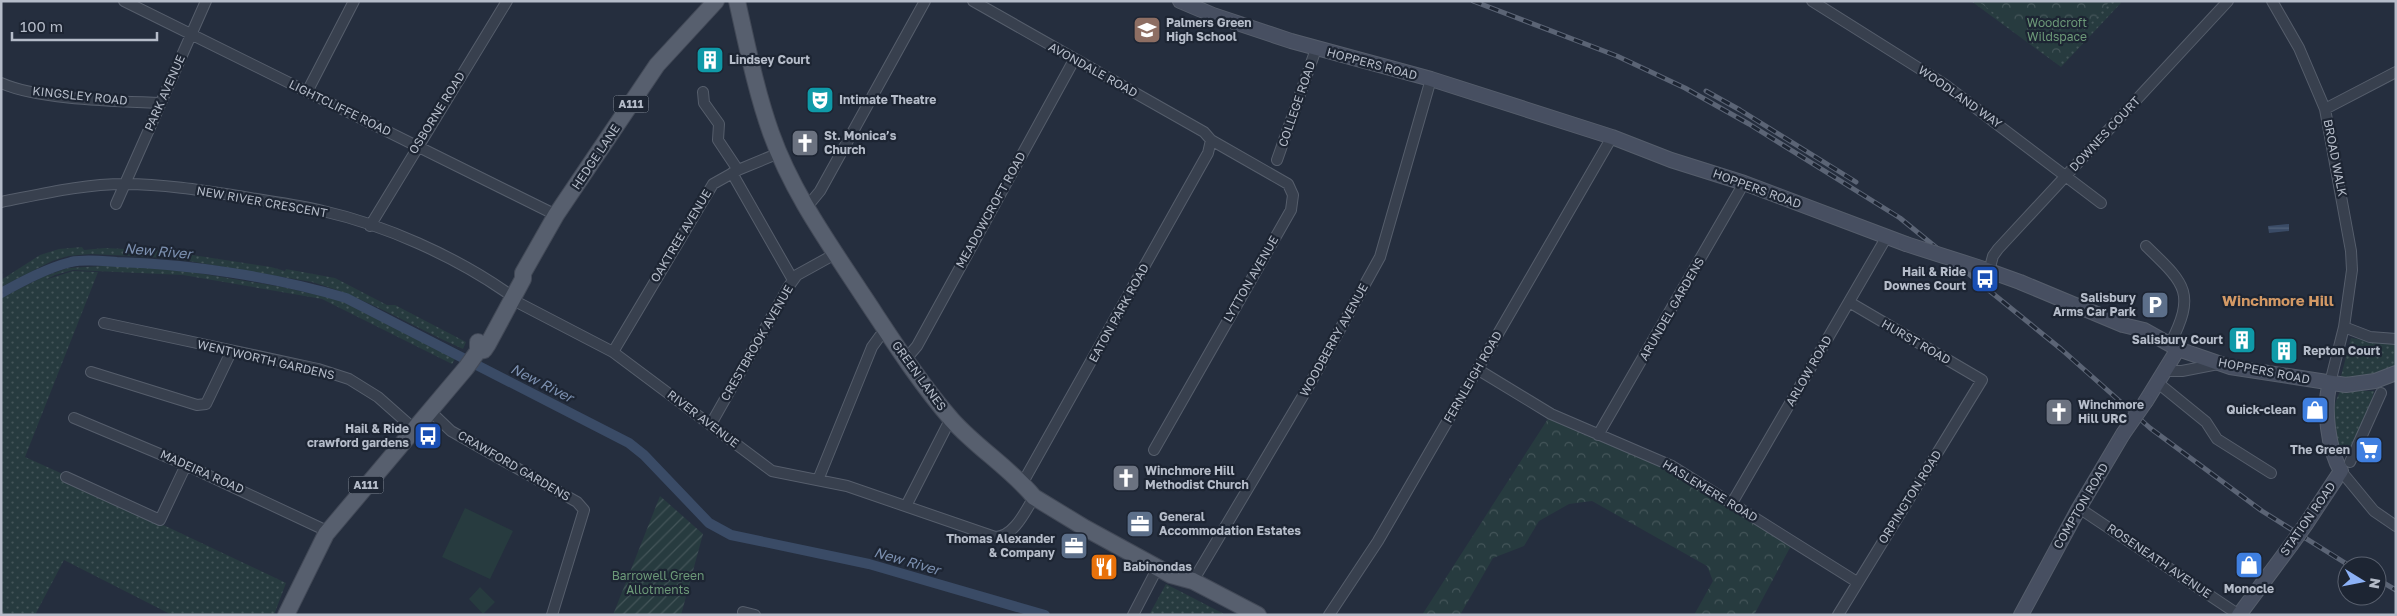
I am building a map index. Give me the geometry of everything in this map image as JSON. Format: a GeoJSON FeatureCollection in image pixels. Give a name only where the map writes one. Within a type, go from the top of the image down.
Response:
{"type":"FeatureCollection","features":[{"type":"Feature","properties":{"kind":"main road","name":"HEDGE LANE"},"geometry":{"type":"LineString","coordinates":[[286,615],[314,553],[328,531],[413,428],[466,368],[477,352],[484,350],[509,296],[523,279],[523,273],[556,215],[658,65],[716,1]]}},
{"type":"Feature","properties":{"kind":"main road","name":"GREEN LANES"},"geometry":{"type":"LineString","coordinates":[[737,1],[754,74],[779,152],[806,208],[886,331],[951,418],[968,438],[1022,484],[1034,497],[1085,528],[1171,575],[1193,581],[1258,615]]}},
{"type":"Feature","properties":{"kind":"street","name":"LIGHTCLIFFE ROAD"},"geometry":{"type":"LineString","coordinates":[[124,1],[556,215]]}},
{"type":"Feature","properties":{"kind":"street","name":"PARK AVENUE"},"geometry":{"type":"LineString","coordinates":[[116,204],[206,1]]}},
{"type":"Feature","properties":{"kind":"street"},"geometry":{"type":"LineString","coordinates":[[307,92],[354,1]]}},
{"type":"Feature","properties":{"kind":"street","name":"OSBORNE ROAD"},"geometry":{"type":"LineString","coordinates":[[370,226],[507,1]]}},
{"type":"Feature","properties":{"kind":"street"},"geometry":{"type":"LineString","coordinates":[[806,208],[820,191],[925,1]]}},
{"type":"Feature","properties":{"kind":"street","name":"AVONDALE ROAD"},"geometry":{"type":"LineString","coordinates":[[973,1],[1204,132],[1211,140]]}},
{"type":"Feature","properties":{"kind":"street","name":"HOPPERS ROAD"},"geometry":{"type":"LineString","coordinates":[[1180,1],[1213,15],[1316,49],[1431,80],[1612,137],[1671,160],[1744,182],[1886,238],[1987,270],[2123,325],[2144,330],[2174,347],[2219,363],[2330,383]]}},
{"type":"Feature","properties":{"kind":"street","name":"WOODLAND WAY"},"geometry":{"type":"LineString","coordinates":[[1812,1],[1944,84],[2101,203]]}},
{"type":"Feature","properties":{"kind":"street","name":"DOWNES COURT"},"geometry":{"type":"LineString","coordinates":[[1987,270],[1998,249],[2228,1]]}},
{"type":"Feature","properties":{"kind":"street","name":"BROAD WALK"},"geometry":{"type":"LineString","coordinates":[[2272,1],[2299,48],[2325,109],[2350,251],[2352,270],[2344,327],[2330,383]]}},
{"type":"Feature","properties":{"kind":"street","name":"COLLEGE ROAD"},"geometry":{"type":"LineString","coordinates":[[1277,160],[1316,49]]}},
{"type":"Feature","properties":{"kind":"street","name":"MEADOWCROFT ROAD"},"geometry":{"type":"LineString","coordinates":[[906,359],[917,346],[1074,60]]}},
{"type":"Feature","properties":{"kind":"street"},"geometry":{"type":"LineString","coordinates":[[2325,109],[2396,72]]}},
{"type":"Feature","properties":{"kind":"street","name":"WOODBERRY AVENUE"},"geometry":{"type":"LineString","coordinates":[[1193,581],[1307,388],[1380,257],[1431,80]]}},
{"type":"Feature","properties":{"kind":"street","name":"KINGSLEY ROAD"},"geometry":{"type":"LineString","coordinates":[[1,83],[34,92],[111,101],[160,103]]}},
{"type":"Feature","properties":{"kind":"street"},"geometry":{"type":"LineString","coordinates":[[703,92],[704,103],[719,124],[718,140],[780,260],[793,280]]}},
{"type":"Feature","properties":{"kind":"street","name":"FERNLEIGH ROAD"},"geometry":{"type":"LineString","coordinates":[[1329,615],[1378,541],[1612,137]]}},
{"type":"Feature","properties":{"kind":"street","name":"LYTTON AVENUE"},"geometry":{"type":"LineString","coordinates":[[1154,450],[1291,208],[1292,193],[1288,184],[1211,140]]}},
{"type":"Feature","properties":{"kind":"street","name":"EATON PARK ROAD"},"geometry":{"type":"LineString","coordinates":[[1022,484],[1208,153],[1211,140]]}},
{"type":"Feature","properties":{"kind":"street","name":"OAKTREE AVENUE"},"geometry":{"type":"LineString","coordinates":[[612,352],[713,184],[779,152]]}},
{"type":"Feature","properties":{"kind":"street","name":"ARUNDEL GARDENS"},"geometry":{"type":"LineString","coordinates":[[1598,435],[1744,182]]}},
{"type":"Feature","properties":{"kind":"street","name":"NEW RIVER CRESCENT"},"geometry":{"type":"LineString","coordinates":[[1,202],[74,188],[124,184],[155,185],[324,211],[370,226],[448,257],[509,296]]}},
{"type":"Feature","properties":{"kind":"street","name":"ARLOW ROAD"},"geometry":{"type":"LineString","coordinates":[[1732,503],[1886,238]]}},
{"type":"Feature","properties":{"kind":"street"},"geometry":{"type":"LineString","coordinates":[[2146,246],[2178,279],[2185,294],[2174,347]]}},
{"type":"Feature","properties":{"kind":"street","name":"CRESTBROOK AVENUE"},"geometry":{"type":"LineString","coordinates":[[711,424],[793,280],[806,269],[835,254]]}},
{"type":"Feature","properties":{"kind":"street","name":"RIVER AVENUE"},"geometry":{"type":"LineString","coordinates":[[509,296],[612,352],[772,470],[847,486],[990,535],[1001,537],[1014,527],[1034,497]]}},
{"type":"Feature","properties":{"kind":"street","name":"HURST ROAD"},"geometry":{"type":"LineString","coordinates":[[1849,302],[1982,380]]}},
{"type":"Feature","properties":{"kind":"street","name":"WENTWORTH GARDENS"},"geometry":{"type":"LineString","coordinates":[[104,322],[231,352],[318,369],[350,380],[378,397],[413,428]]}},
{"type":"Feature","properties":{"kind":"street"},"geometry":{"type":"LineString","coordinates":[[2344,327],[2370,337],[2396,339]]}},
{"type":"Feature","properties":{"kind":"street"},"geometry":{"type":"LineString","coordinates":[[818,480],[872,347],[886,331]]}},
{"type":"Feature","properties":{"kind":"street","name":"COMPTON ROAD"},"geometry":{"type":"LineString","coordinates":[[2020,615],[2078,508],[2123,434],[2162,377],[2174,347]]}},
{"type":"Feature","properties":{"kind":"street"},"geometry":{"type":"LineString","coordinates":[[91,372],[197,405],[206,404],[231,352]]}},
{"type":"Feature","properties":{"kind":"street"},"geometry":{"type":"LineString","coordinates":[[2219,363],[2162,377],[2206,422],[2217,439],[2270,473]]}},
{"type":"Feature","properties":{"kind":"street","name":"HASLEMERE ROAD"},"geometry":{"type":"LineString","coordinates":[[1477,369],[1551,414],[1672,466],[1857,582]]}},
{"type":"Feature","properties":{"kind":"street"},"geometry":{"type":"LineString","coordinates":[[2330,383],[2361,383],[2396,373]]}},
{"type":"Feature","properties":{"kind":"street","name":"ORPINGTON ROAD"},"geometry":{"type":"LineString","coordinates":[[1838,615],[1982,380]]}},
{"type":"Feature","properties":{"kind":"street","name":"STATION ROAD"},"geometry":{"type":"LineString","coordinates":[[2239,615],[2346,466],[2335,462],[2326,411],[2326,395],[2330,383]]}},
{"type":"Feature","properties":{"kind":"street"},"geometry":{"type":"LineString","coordinates":[[2381,393],[2346,466],[2374,511],[2396,526]]}},
{"type":"Feature","properties":{"kind":"street","name":"CRAWFORD GARDENS"},"geometry":{"type":"LineString","coordinates":[[429,410],[451,431],[577,502],[584,510],[552,615]]}},
{"type":"Feature","properties":{"kind":"street","name":"MADEIRA ROAD"},"geometry":{"type":"LineString","coordinates":[[74,418],[186,465],[328,531]]}},
{"type":"Feature","properties":{"kind":"street"},"geometry":{"type":"LineString","coordinates":[[906,506],[951,418]]}},
{"type":"Feature","properties":{"kind":"street"},"geometry":{"type":"LineString","coordinates":[[66,477],[160,520],[186,465]]}},
{"type":"Feature","properties":{"kind":"street","name":"ROSENEATH AVENUE"},"geometry":{"type":"LineString","coordinates":[[2078,508],[2239,615]]}},
{"type":"Feature","properties":{"kind":"street"},"geometry":{"type":"LineString","coordinates":[[1133,613],[1158,567]]}},
{"type":"Feature","properties":{"kind":"street"},"geometry":{"type":"LineString","coordinates":[[743,612],[755,615]]}},
{"type":"Feature","properties":{"kind":"green space","name":"Woodcroft Wildspace"},"geometry":{"type":"Polygon","coordinates":[[[1971,1],[2120,1],[2121,3],[2061,67],[1971,1]]]}},
{"type":"Feature","properties":{"kind":"green space","name":"Woodcroft Wildspace"},"geometry":{"type":"Polygon","coordinates":[[[1978,1],[2110,1],[2058,61],[1978,1]]]}},
{"type":"Feature","properties":{"kind":"green space"},"geometry":{"type":"Polygon","coordinates":[[[82,247],[84,250],[105,248],[166,251],[335,278],[387,305],[395,305],[466,342],[463,349],[370,304],[312,282],[171,258],[91,254],[68,256],[52,261],[1,287],[1,280],[40,255],[59,249],[82,247]]]}},
{"type":"Feature","properties":{"kind":"green space"},"geometry":{"type":"Polygon","coordinates":[[[156,266],[282,287],[340,300],[357,306],[455,359],[452,364],[322,299],[183,275],[73,270],[45,280],[73,271],[98,272],[25,457],[65,475],[64,478],[286,583],[274,615],[172,615],[64,560],[35,615],[1,615],[1,298],[45,276],[68,268],[156,266]]]}},
{"type":"Feature","properties":{"kind":"green space"},"geometry":{"type":"Polygon","coordinates":[[[2351,338],[2396,345],[2396,365],[2369,375],[2345,379],[2341,376],[2351,338]]]}},
{"type":"Feature","properties":{"kind":"green space"},"geometry":{"type":"Polygon","coordinates":[[[2374,391],[2371,404],[2347,454],[2340,456],[2334,423],[2334,407],[2340,392],[2374,391]]]}},
{"type":"Feature","properties":{"kind":"green space"},"geometry":{"type":"Polygon","coordinates":[[[1551,414],[1708,489],[1793,542],[1754,615],[1694,615],[1713,581],[1707,566],[1592,501],[1569,504],[1539,521],[1524,546],[1493,558],[1460,615],[1422,615],[1551,414]]]}},
{"type":"Feature","properties":{"kind":"green space","name":"Barrowell Green Allotments"},"geometry":{"type":"Polygon","coordinates":[[[660,496],[703,534],[681,615],[613,615],[660,496]]]}},
{"type":"Feature","properties":{"kind":"green space"},"geometry":{"type":"Polygon","coordinates":[[[465,508],[513,531],[490,579],[442,557],[465,508]]]}},
{"type":"Feature","properties":{"kind":"green space"},"geometry":{"type":"Polygon","coordinates":[[[1166,584],[1226,615],[1149,615],[1166,584]]]}},
{"type":"Feature","properties":{"kind":"green space"},"geometry":{"type":"Polygon","coordinates":[[[480,587],[495,602],[483,614],[469,599],[480,587]]]}},
{"type":"Feature","properties":{"kind":"water"},"geometry":{"type":"Polygon","coordinates":[[[2289,224],[2289,231],[2269,233],[2268,226],[2289,224]]]}},
{"type":"Feature","properties":{"kind":"waterway","name":"New River"},"geometry":{"type":"LineString","coordinates":[[1,293],[53,268],[71,262],[94,260],[145,263],[232,273],[291,284],[346,298],[629,443],[644,455],[709,523],[731,535],[869,564],[1045,615]]}},
{"type":"Feature","properties":{"kind":"railway"},"geometry":{"type":"LineString","coordinates":[[1473,1],[1617,56],[1685,88],[1749,124],[1900,218],[2061,349],[2150,428],[2262,511],[2337,558]]}},
{"type":"Feature","properties":{"kind":"railway"},"geometry":{"type":"LineString","coordinates":[[1706,91],[1856,182]]}},
{"type":"Feature","properties":{"kind":"railway"},"geometry":{"type":"LineString","coordinates":[[2387,585],[2396,590]]}},
{"type":"Feature","properties":{"kind":"place","name":"Palmers Green High School"},"geometry":{"type":"Point","coordinates":[1147,30]}},
{"type":"Feature","properties":{"kind":"place","name":"Lindsey Court"},"geometry":{"type":"Point","coordinates":[710,60]}},
{"type":"Feature","properties":{"kind":"place","name":"Intimate Theatre"},"geometry":{"type":"Point","coordinates":[820,100]}},
{"type":"Feature","properties":{"kind":"place","name":"St. Monica’s Church"},"geometry":{"type":"Point","coordinates":[805,143]}},
{"type":"Feature","properties":{"kind":"place","name":"Hail & Ride Downes Court"},"geometry":{"type":"Point","coordinates":[1985,279]}},
{"type":"Feature","properties":{"kind":"place","name":"Salisbury Arms Car Park"},"geometry":{"type":"Point","coordinates":[2155,305]}},
{"type":"Feature","properties":{"kind":"place","name":"Salisbury Court"},"geometry":{"type":"Point","coordinates":[2242,340]}},
{"type":"Feature","properties":{"kind":"place","name":"Repton Court"},"geometry":{"type":"Point","coordinates":[2284,351]}},
{"type":"Feature","properties":{"kind":"place","name":"Quick-clean"},"geometry":{"type":"Point","coordinates":[2315,410]}},
{"type":"Feature","properties":{"kind":"place","name":"Winchmore Hill URC"},"geometry":{"type":"Point","coordinates":[2059,412]}},
{"type":"Feature","properties":{"kind":"place","name":"Hail & Ride crawford gardens"},"geometry":{"type":"Point","coordinates":[428,436]}},
{"type":"Feature","properties":{"kind":"place","name":"The Green"},"geometry":{"type":"Point","coordinates":[2369,450]}},
{"type":"Feature","properties":{"kind":"place","name":"Winchmore Hill Methodist Church"},"geometry":{"type":"Point","coordinates":[1126,478]}},
{"type":"Feature","properties":{"kind":"place","name":"General Accommodation Estates"},"geometry":{"type":"Point","coordinates":[1140,524]}},
{"type":"Feature","properties":{"kind":"place","name":"Thomas Alexander & Company"},"geometry":{"type":"Point","coordinates":[1074,546]}},
{"type":"Feature","properties":{"kind":"place","name":"Monocle"},"geometry":{"type":"Point","coordinates":[2249,565]}},
{"type":"Feature","properties":{"kind":"place","name":"Babinondas"},"geometry":{"type":"Point","coordinates":[1104,567]}},
{"type":"Feature","properties":{"kind":"district","name":"Winchmore Hill"},"geometry":{"type":"Point","coordinates":[2278,301]}}]}
